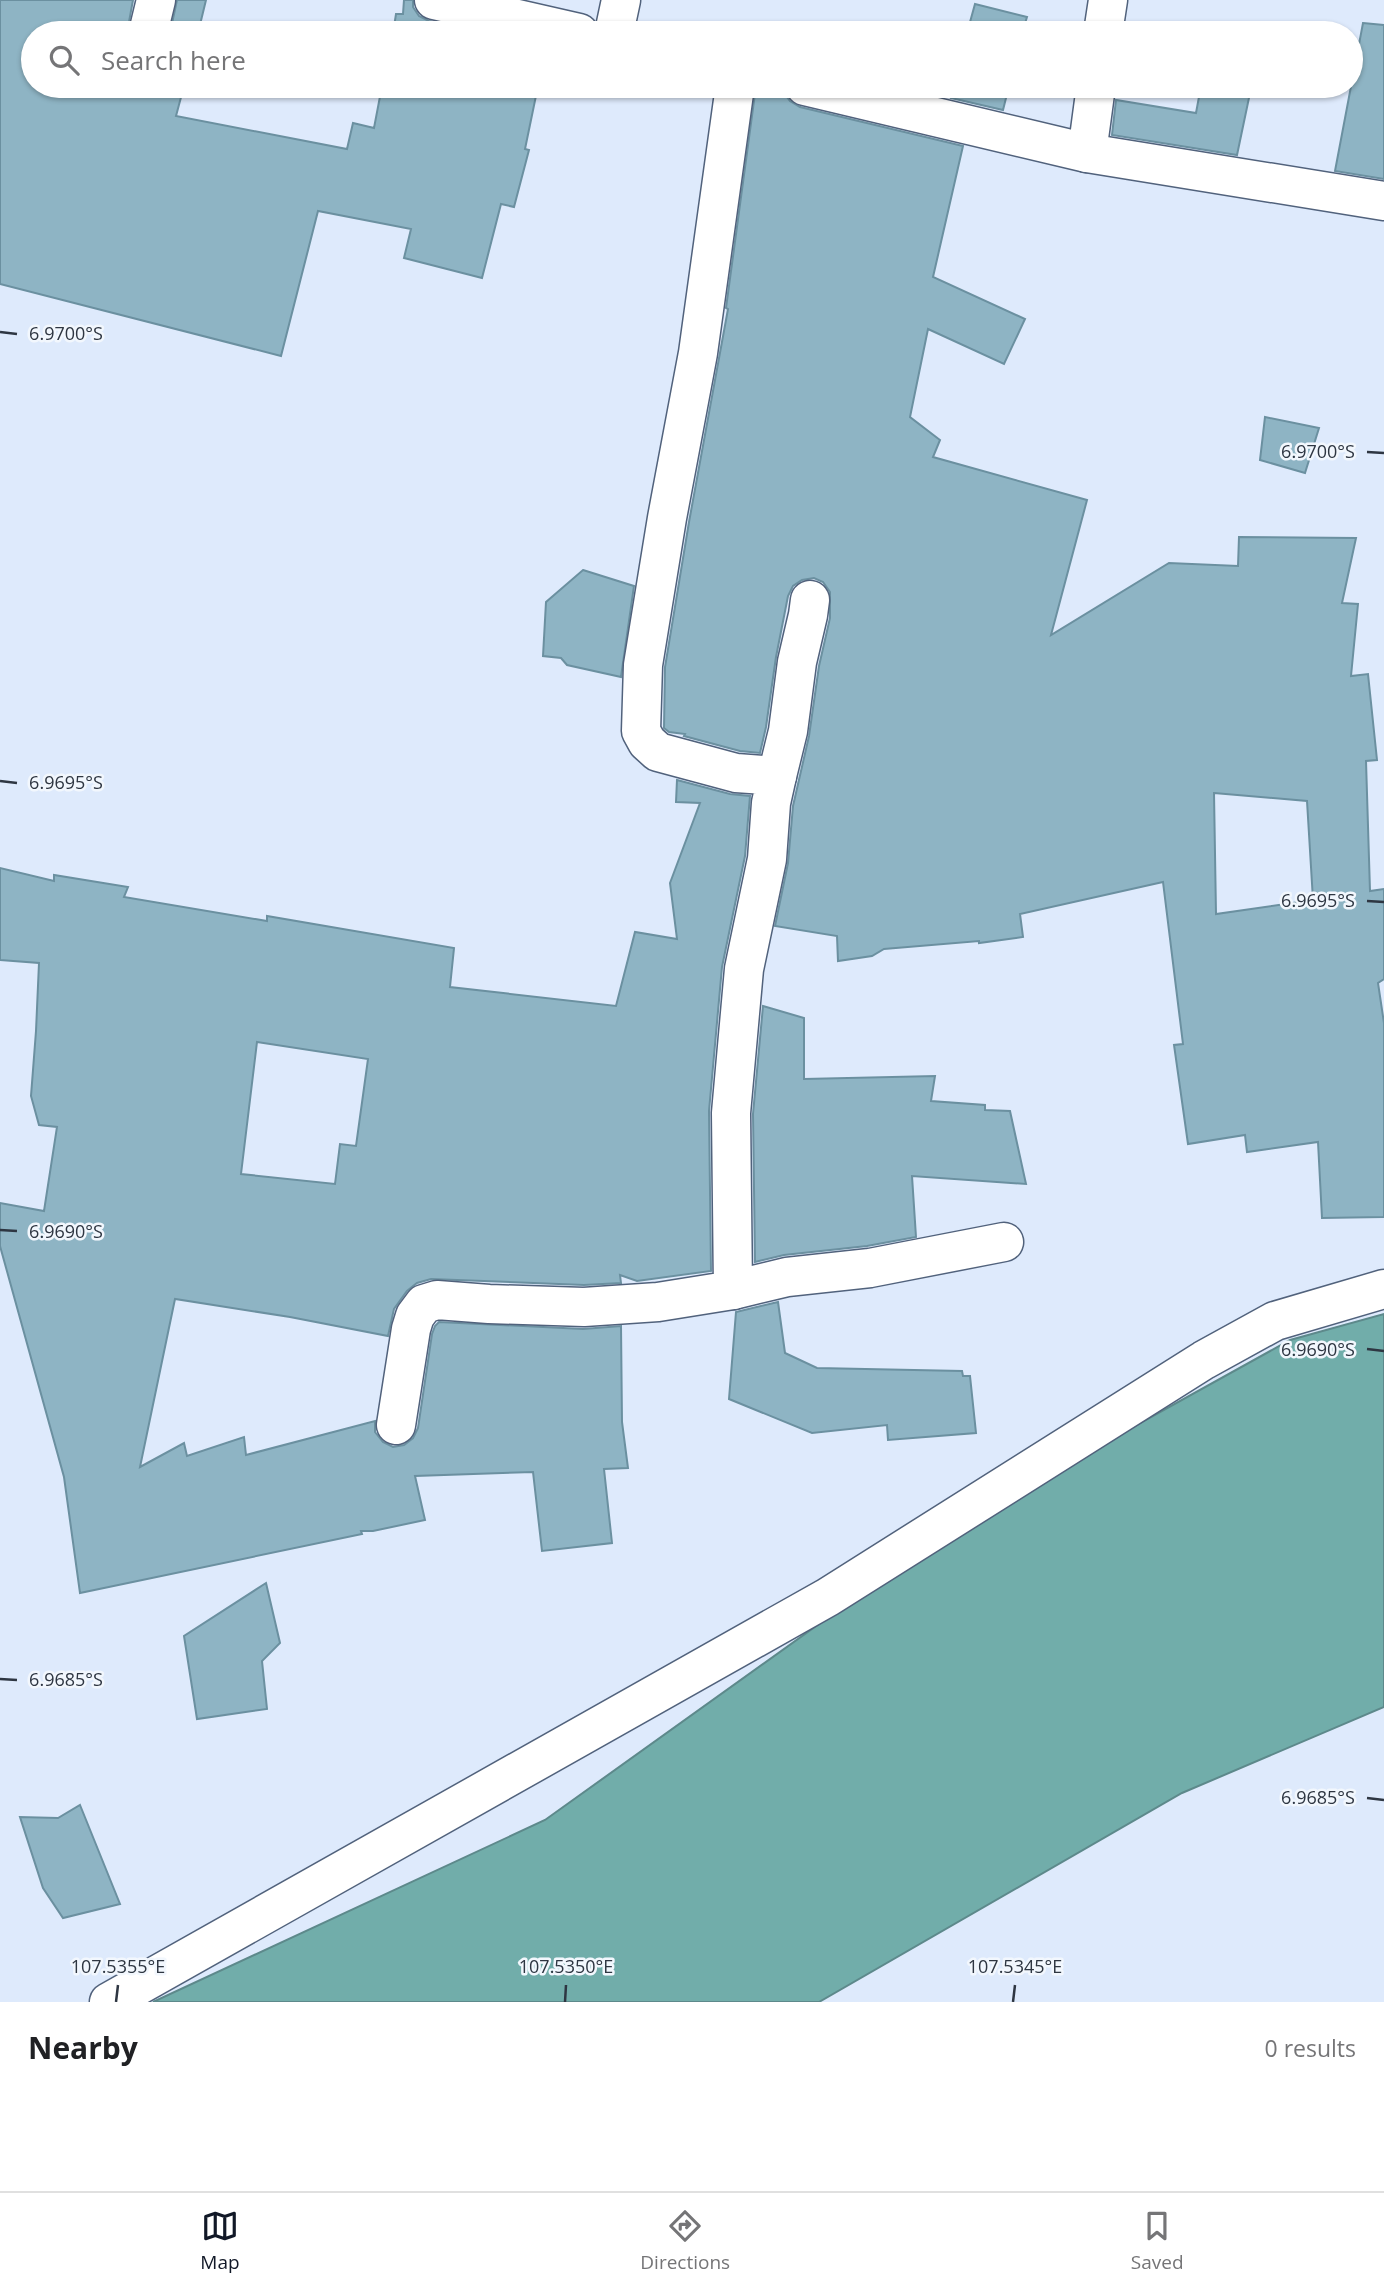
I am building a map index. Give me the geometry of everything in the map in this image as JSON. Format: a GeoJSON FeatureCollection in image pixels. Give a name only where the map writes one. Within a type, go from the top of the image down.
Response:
{"type":"FeatureCollection","features":[{"type":"Feature","properties":{"kind":"street"},"geometry":{"type":"LineString","coordinates":[[151,21],[156,0]]}},
{"type":"Feature","properties":{"kind":"street"},"geometry":{"type":"LineString","coordinates":[[434,0],[526,21]]}},
{"type":"Feature","properties":{"kind":"street"},"geometry":{"type":"LineString","coordinates":[[617,21],[621,0]]}},
{"type":"Feature","properties":{"kind":"street"},"geometry":{"type":"LineString","coordinates":[[1105,21],[1108,0]]}},
{"type":"Feature","properties":{"kind":"street"},"geometry":{"type":"LineString","coordinates":[[734,98],[698,353],[643,665],[641,731],[647,743],[658,752],[736,773],[777,776]]}},
{"type":"Feature","properties":{"kind":"street"},"geometry":{"type":"LineString","coordinates":[[856,98],[1087,153],[1384,201]]}},
{"type":"Feature","properties":{"kind":"street"},"geometry":{"type":"LineString","coordinates":[[1087,153],[1094,98]]}},
{"type":"Feature","properties":{"kind":"street"},"geometry":{"type":"LineString","coordinates":[[733,1290],[731,1113],[744,969],[767,859],[771,803],[788,731],[797,662],[810,600]]}},
{"type":"Feature","properties":{"kind":"street"},"geometry":{"type":"LineString","coordinates":[[396,1425],[415,1316],[424,1304],[437,1300],[584,1307],[659,1302],[733,1290],[787,1277],[870,1268],[1004,1242]]}},
{"type":"Feature","properties":{"kind":"street"},"geometry":{"type":"LineString","coordinates":[[110,2002],[828,1597],[1204,1360],[1275,1321],[1384,1289]]}},
{"type":"Feature","properties":{"kind":"shaded area"},"geometry":{"type":"Polygon","coordinates":[[[1384,1314],[1384,1707],[1182,1793],[819,2002],[153,2002],[545,1820],[960,1523],[1290,1340],[1384,1314]]]}},
{"type":"Feature","properties":{"kind":"building"},"geometry":{"type":"Polygon","coordinates":[[[0,0],[133,0],[129,21],[21,21],[21,98],[181,98],[176,116],[347,149],[353,123],[374,128],[380,98],[536,98],[525,149],[529,150],[514,207],[501,204],[482,278],[404,258],[411,229],[318,211],[281,356],[0,284],[0,0]]]}},
{"type":"Feature","properties":{"kind":"building"},"geometry":{"type":"Polygon","coordinates":[[[177,0],[206,0],[201,21],[173,21],[177,0]]]}},
{"type":"Feature","properties":{"kind":"building"},"geometry":{"type":"Polygon","coordinates":[[[404,0],[413,0],[413,7],[419,16],[429,21],[395,21],[396,14],[403,14],[404,0]]]}},
{"type":"Feature","properties":{"kind":"building"},"geometry":{"type":"Polygon","coordinates":[[[975,4],[1027,17],[1026,21],[970,21],[975,4]]]}},
{"type":"Feature","properties":{"kind":"building"},"geometry":{"type":"Polygon","coordinates":[[[1363,23],[1384,25],[1384,179],[1335,171],[1349,98],[1363,98],[1363,23]]]}},
{"type":"Feature","properties":{"kind":"building"},"geometry":{"type":"Polygon","coordinates":[[[754,98],[788,98],[800,107],[963,146],[933,277],[1025,319],[1004,364],[928,329],[910,417],[940,440],[933,457],[1087,500],[1051,635],[1169,563],[1238,566],[1239,537],[1356,538],[1342,603],[1358,604],[1351,676],[1368,674],[1377,760],[1366,761],[1370,891],[1384,889],[1384,979],[1378,983],[1384,1023],[1384,1217],[1322,1218],[1318,1142],[1247,1152],[1245,1135],[1188,1144],[1174,1045],[1183,1044],[1163,882],[1020,914],[1023,937],[979,943],[884,949],[872,956],[838,961],[837,936],[775,926],[788,863],[793,806],[809,736],[819,666],[830,618],[830,592],[823,582],[814,578],[802,580],[793,586],[788,596],[760,753],[740,751],[684,736],[685,734],[669,732],[664,728],[665,667],[728,309],[726,308],[754,98]],[[1214,793],[1216,914],[1313,900],[1307,801],[1214,793]]]}},
{"type":"Feature","properties":{"kind":"building"},"geometry":{"type":"Polygon","coordinates":[[[951,98],[1006,98],[1003,110],[951,98]]]}},
{"type":"Feature","properties":{"kind":"building"},"geometry":{"type":"Polygon","coordinates":[[[1199,98],[1249,98],[1237,155],[1112,135],[1116,100],[1196,113],[1199,98]]]}},
{"type":"Feature","properties":{"kind":"building"},"geometry":{"type":"Polygon","coordinates":[[[1265,417],[1319,428],[1305,473],[1260,460],[1265,417]]]}},
{"type":"Feature","properties":{"kind":"building"},"geometry":{"type":"Polygon","coordinates":[[[583,570],[634,586],[621,677],[567,665],[561,658],[543,656],[546,602],[583,570]]]}},
{"type":"Feature","properties":{"kind":"building"},"geometry":{"type":"Polygon","coordinates":[[[677,780],[730,794],[750,796],[745,856],[722,967],[709,1111],[711,1271],[637,1281],[620,1275],[621,1283],[584,1285],[431,1279],[417,1283],[407,1291],[394,1309],[388,1336],[175,1299],[140,1467],[184,1443],[187,1456],[244,1437],[246,1455],[375,1421],[375,1432],[383,1442],[393,1447],[404,1445],[413,1438],[418,1428],[432,1334],[439,1322],[583,1329],[621,1326],[622,1422],[628,1468],[604,1469],[612,1543],[542,1551],[533,1472],[415,1476],[425,1520],[361,1531],[362,1534],[80,1593],[64,1477],[0,1246],[0,1203],[44,1211],[57,1127],[39,1125],[31,1096],[39,963],[0,960],[0,868],[54,881],[54,875],[128,887],[124,897],[267,921],[267,916],[454,948],[450,987],[616,1006],[635,932],[677,939],[670,883],[700,803],[676,802],[677,780]],[[257,1042],[241,1174],[335,1184],[340,1144],[356,1146],[368,1059],[257,1042]]]}},
{"type":"Feature","properties":{"kind":"building"},"geometry":{"type":"Polygon","coordinates":[[[763,1006],[804,1018],[804,1079],[935,1076],[931,1101],[985,1105],[985,1110],[1010,1111],[1026,1184],[912,1176],[916,1237],[867,1246],[784,1255],[755,1262],[753,1114],[763,1006]]]}},
{"type":"Feature","properties":{"kind":"building"},"geometry":{"type":"Polygon","coordinates":[[[778,1302],[785,1353],[817,1368],[962,1371],[963,1376],[970,1376],[976,1433],[888,1440],[887,1425],[812,1433],[729,1399],[736,1312],[778,1302]]]}},
{"type":"Feature","properties":{"kind":"building"},"geometry":{"type":"Polygon","coordinates":[[[266,1583],[280,1643],[262,1661],[267,1709],[197,1719],[184,1636],[266,1583]]]}},
{"type":"Feature","properties":{"kind":"building"},"geometry":{"type":"Polygon","coordinates":[[[80,1805],[120,1904],[63,1918],[43,1888],[20,1817],[58,1818],[80,1805]]]}}]}
